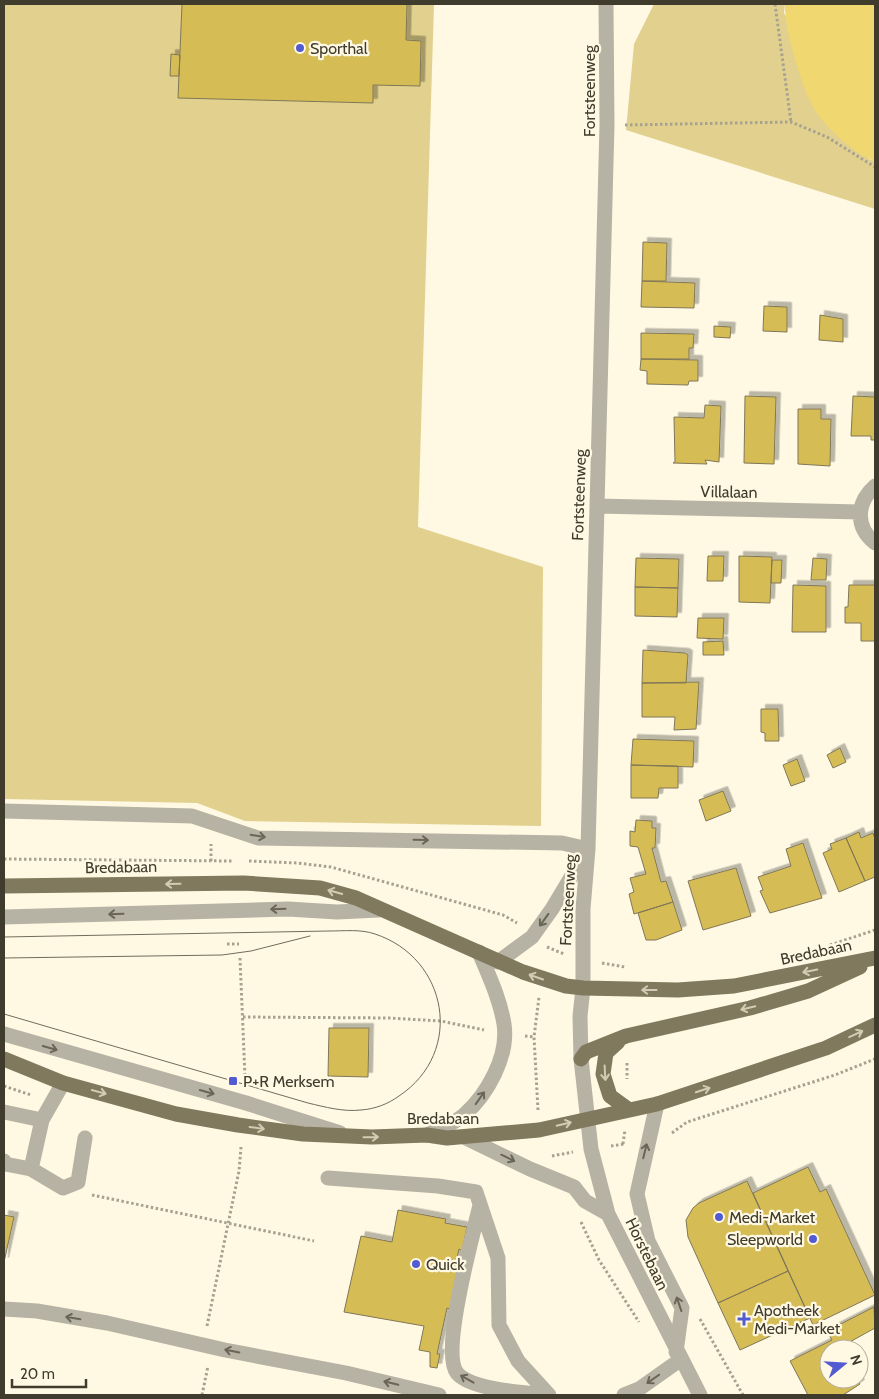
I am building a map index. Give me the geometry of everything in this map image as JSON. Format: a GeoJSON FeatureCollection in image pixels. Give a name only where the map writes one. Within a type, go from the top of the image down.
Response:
{"type":"FeatureCollection","features":[{"type":"Feature","properties":{"kind":"main road","name":"Bredabaan"},"geometry":{"type":"LineString","coordinates":[[4,886],[281,885],[333,891],[356,898],[498,962],[543,979],[583,988],[669,990],[734,986],[875,959]]}},
{"type":"Feature","properties":{"kind":"main road"},"geometry":{"type":"LineString","coordinates":[[581,1059],[586,1052],[626,1036],[750,1008],[808,991],[875,959]]}},
{"type":"Feature","properties":{"kind":"main road","name":"Bredabaan"},"geometry":{"type":"LineString","coordinates":[[4,1059],[63,1083],[176,1114],[213,1121],[303,1134],[350,1137],[427,1135],[447,1138],[540,1130],[657,1104],[826,1048],[875,1025]]}},
{"type":"Feature","properties":{"kind":"main road"},"geometry":{"type":"LineString","coordinates":[[626,1036],[606,1053],[602,1074],[610,1096],[628,1109]]}},
{"type":"Feature","properties":{"kind":"street","name":"Fortsteenweg"},"geometry":{"type":"LineString","coordinates":[[581,1059],[580,1016],[583,988],[583,909],[588,849],[607,125],[606,4]]}},
{"type":"Feature","properties":{"kind":"street"},"geometry":{"type":"LineString","coordinates":[[875,486],[867,493],[860,512],[863,529],[875,543]]}},
{"type":"Feature","properties":{"kind":"street","name":"Villalaan"},"geometry":{"type":"LineString","coordinates":[[597,506],[860,512]]}},
{"type":"Feature","properties":{"kind":"street"},"geometry":{"type":"LineString","coordinates":[[4,811],[192,816],[212,821],[258,838],[562,843],[588,849],[552,909],[532,937],[498,962]]}},
{"type":"Feature","properties":{"kind":"street"},"geometry":{"type":"LineString","coordinates":[[4,917],[288,909],[337,912],[379,910]]}},
{"type":"Feature","properties":{"kind":"street"},"geometry":{"type":"LineString","coordinates":[[427,1135],[462,1117],[476,1104],[496,1068],[505,1035],[498,998],[479,952]]}},
{"type":"Feature","properties":{"kind":"street"},"geometry":{"type":"LineString","coordinates":[[4,1034],[246,1102],[350,1137]]}},
{"type":"Feature","properties":{"kind":"street","name":"Horstebaan"},"geometry":{"type":"LineString","coordinates":[[581,1059],[594,1168],[608,1214],[678,1356],[700,1395]]}},
{"type":"Feature","properties":{"kind":"street"},"geometry":{"type":"LineString","coordinates":[[31,1169],[42,1120],[63,1083]]}},
{"type":"Feature","properties":{"kind":"street"},"geometry":{"type":"LineString","coordinates":[[624,1395],[639,1389],[678,1356],[682,1308],[648,1241],[637,1194],[657,1104]]}},
{"type":"Feature","properties":{"kind":"street"},"geometry":{"type":"LineString","coordinates":[[4,1112],[42,1120]]}},
{"type":"Feature","properties":{"kind":"street"},"geometry":{"type":"LineString","coordinates":[[464,1137],[530,1170],[574,1187],[585,1201],[608,1214]]}},
{"type":"Feature","properties":{"kind":"street"},"geometry":{"type":"LineString","coordinates":[[4,1163],[31,1169],[63,1188],[78,1182],[85,1138]]}},
{"type":"Feature","properties":{"kind":"street"},"geometry":{"type":"LineString","coordinates":[[328,1178],[438,1186],[476,1192],[498,1258],[499,1325],[518,1361],[549,1395]]}},
{"type":"Feature","properties":{"kind":"street"},"geometry":{"type":"LineString","coordinates":[[480,1205],[458,1306],[451,1358],[457,1373],[468,1381],[513,1392],[549,1395]]}},
{"type":"Feature","properties":{"kind":"street"},"geometry":{"type":"LineString","coordinates":[[4,1310],[37,1311],[346,1373],[439,1395]]}},
{"type":"Feature","properties":{"kind":"path"},"geometry":{"type":"LineString","coordinates":[[775,4],[791,122]]}},
{"type":"Feature","properties":{"kind":"path"},"geometry":{"type":"LineString","coordinates":[[607,125],[791,122],[827,137],[875,167]]}},
{"type":"Feature","properties":{"kind":"path"},"geometry":{"type":"LineString","coordinates":[[828,945],[875,930]]}},
{"type":"Feature","properties":{"kind":"path"},"geometry":{"type":"LineString","coordinates":[[227,944],[239,944]]}},
{"type":"Feature","properties":{"kind":"path"},"geometry":{"type":"LineString","coordinates":[[540,1130],[534,1037],[543,979],[555,952],[630,968]]}},
{"type":"Feature","properties":{"kind":"path"},"geometry":{"type":"LineString","coordinates":[[240,958],[245,1077]]}},
{"type":"Feature","properties":{"kind":"path"},"geometry":{"type":"LineString","coordinates":[[242,1017],[327,1016],[440,1021],[505,1035],[534,1037]]}},
{"type":"Feature","properties":{"kind":"path"},"geometry":{"type":"LineString","coordinates":[[670,1136],[674,1130],[687,1122],[835,1075],[875,1059]]}},
{"type":"Feature","properties":{"kind":"path"},"geometry":{"type":"LineString","coordinates":[[202,1395],[208,1369],[205,1345],[241,1147]]}},
{"type":"Feature","properties":{"kind":"path"},"geometry":{"type":"LineString","coordinates":[[63,1188],[314,1241]]}},
{"type":"Feature","properties":{"kind":"path"},"geometry":{"type":"LineString","coordinates":[[576,1215],[599,1260],[640,1325]]}},
{"type":"Feature","properties":{"kind":"shaded area"},"geometry":{"type":"Polygon","coordinates":[[[4,4],[434,4],[418,527],[543,567],[541,826],[245,821],[197,803],[4,799],[4,4]]]}},
{"type":"Feature","properties":{"kind":"shaded area"},"geometry":{"type":"Polygon","coordinates":[[[654,4],[785,4],[784,13],[869,159],[875,161],[875,209],[626,130],[634,44],[654,4]]]}},
{"type":"Feature","properties":{"kind":"shaded area"},"geometry":{"type":"Polygon","coordinates":[[[785,4],[875,4],[875,161],[859,153],[842,140],[815,110],[795,58],[787,28],[785,4]]]}},
{"type":"Feature","properties":{"kind":"building","name":"Sporthal"},"geometry":{"type":"Polygon","coordinates":[[[182,4],[407,4],[406,40],[421,41],[420,86],[373,85],[373,103],[178,98],[182,4]]]}},
{"type":"Feature","properties":{"kind":"building"},"geometry":{"type":"Polygon","coordinates":[[[171,54],[180,55],[179,76],[170,76],[171,54]]]}},
{"type":"Feature","properties":{"kind":"building"},"geometry":{"type":"Polygon","coordinates":[[[643,242],[667,243],[666,281],[642,281],[643,242]]]}},
{"type":"Feature","properties":{"kind":"building"},"geometry":{"type":"Polygon","coordinates":[[[642,281],[695,283],[694,308],[641,307],[642,281]]]}},
{"type":"Feature","properties":{"kind":"building"},"geometry":{"type":"Polygon","coordinates":[[[764,306],[787,307],[787,332],[763,331],[764,306]]]}},
{"type":"Feature","properties":{"kind":"building"},"geometry":{"type":"Polygon","coordinates":[[[820,315],[843,319],[843,342],[819,340],[820,315]]]}},
{"type":"Feature","properties":{"kind":"building"},"geometry":{"type":"Polygon","coordinates":[[[714,326],[731,327],[730,338],[714,337],[714,326]]]}},
{"type":"Feature","properties":{"kind":"building"},"geometry":{"type":"Polygon","coordinates":[[[641,333],[694,334],[693,348],[689,348],[689,359],[641,359],[641,333]]]}},
{"type":"Feature","properties":{"kind":"building"},"geometry":{"type":"Polygon","coordinates":[[[641,359],[698,360],[698,381],[689,381],[688,385],[647,384],[647,371],[640,370],[641,359]]]}},
{"type":"Feature","properties":{"kind":"building"},"geometry":{"type":"Polygon","coordinates":[[[745,396],[776,397],[774,464],[744,463],[745,396]]]}},
{"type":"Feature","properties":{"kind":"building"},"geometry":{"type":"Polygon","coordinates":[[[853,396],[875,397],[875,440],[871,440],[871,436],[851,436],[853,396]]]}},
{"type":"Feature","properties":{"kind":"building"},"geometry":{"type":"Polygon","coordinates":[[[705,405],[721,406],[719,462],[705,460],[707,464],[673,463],[675,462],[674,417],[704,418],[705,405]]]}},
{"type":"Feature","properties":{"kind":"building"},"geometry":{"type":"Polygon","coordinates":[[[798,409],[821,409],[821,419],[831,419],[830,466],[798,464],[798,409]]]}},
{"type":"Feature","properties":{"kind":"building"},"geometry":{"type":"Polygon","coordinates":[[[708,556],[724,556],[723,581],[707,581],[708,556]]]}},
{"type":"Feature","properties":{"kind":"building"},"geometry":{"type":"Polygon","coordinates":[[[739,556],[772,557],[770,603],[739,602],[739,556]]]}},
{"type":"Feature","properties":{"kind":"building"},"geometry":{"type":"Polygon","coordinates":[[[636,558],[679,559],[678,588],[635,587],[636,558]]]}},
{"type":"Feature","properties":{"kind":"building"},"geometry":{"type":"Polygon","coordinates":[[[813,558],[827,559],[826,580],[811,580],[813,558]]]}},
{"type":"Feature","properties":{"kind":"building"},"geometry":{"type":"Polygon","coordinates":[[[772,560],[782,560],[781,583],[771,583],[772,560]]]}},
{"type":"Feature","properties":{"kind":"building"},"geometry":{"type":"Polygon","coordinates":[[[793,585],[826,586],[826,632],[792,632],[793,585]]]}},
{"type":"Feature","properties":{"kind":"building"},"geometry":{"type":"Polygon","coordinates":[[[849,585],[875,585],[875,641],[861,641],[861,623],[845,623],[845,607],[848,607],[849,585]]]}},
{"type":"Feature","properties":{"kind":"building"},"geometry":{"type":"Polygon","coordinates":[[[635,587],[678,588],[677,617],[635,616],[635,587]]]}},
{"type":"Feature","properties":{"kind":"building"},"geometry":{"type":"Polygon","coordinates":[[[698,618],[724,618],[723,639],[697,638],[698,618]]]}},
{"type":"Feature","properties":{"kind":"building"},"geometry":{"type":"Polygon","coordinates":[[[723,641],[724,655],[703,655],[703,642],[723,641]]]}},
{"type":"Feature","properties":{"kind":"building"},"geometry":{"type":"Polygon","coordinates":[[[643,650],[685,653],[688,655],[686,683],[642,683],[643,650]]]}},
{"type":"Feature","properties":{"kind":"building"},"geometry":{"type":"Polygon","coordinates":[[[699,682],[696,729],[674,730],[675,717],[642,717],[642,683],[699,682]]]}},
{"type":"Feature","properties":{"kind":"building"},"geometry":{"type":"Polygon","coordinates":[[[761,709],[778,709],[779,741],[765,741],[765,733],[761,732],[761,709]]]}},
{"type":"Feature","properties":{"kind":"building"},"geometry":{"type":"Polygon","coordinates":[[[633,739],[694,741],[693,767],[631,765],[633,739]]]}},
{"type":"Feature","properties":{"kind":"building"},"geometry":{"type":"Polygon","coordinates":[[[840,748],[846,762],[833,768],[827,755],[840,748]]]}},
{"type":"Feature","properties":{"kind":"building"},"geometry":{"type":"Polygon","coordinates":[[[797,759],[805,781],[791,786],[783,765],[797,759]]]}},
{"type":"Feature","properties":{"kind":"building"},"geometry":{"type":"Polygon","coordinates":[[[631,765],[678,766],[678,788],[659,788],[658,798],[631,798],[631,765]]]}},
{"type":"Feature","properties":{"kind":"building"},"geometry":{"type":"Polygon","coordinates":[[[723,791],[731,811],[706,821],[699,800],[723,791]]]}},
{"type":"Feature","properties":{"kind":"building"},"geometry":{"type":"Polygon","coordinates":[[[636,820],[652,821],[652,828],[656,828],[655,848],[652,848],[661,882],[666,881],[673,902],[634,914],[629,894],[634,892],[630,878],[646,874],[638,847],[630,846],[630,831],[635,832],[636,820]]]}},
{"type":"Feature","properties":{"kind":"building"},"geometry":{"type":"Polygon","coordinates":[[[859,832],[861,838],[873,833],[875,839],[875,877],[865,881],[846,838],[859,832]]]}},
{"type":"Feature","properties":{"kind":"building"},"geometry":{"type":"Polygon","coordinates":[[[846,838],[865,881],[839,892],[823,853],[832,849],[830,844],[846,838]]]}},
{"type":"Feature","properties":{"kind":"building"},"geometry":{"type":"Polygon","coordinates":[[[803,843],[822,898],[770,913],[760,891],[763,890],[758,877],[791,866],[786,849],[803,843]]]}},
{"type":"Feature","properties":{"kind":"building"},"geometry":{"type":"Polygon","coordinates":[[[736,868],[751,916],[703,930],[688,881],[736,868]]]}},
{"type":"Feature","properties":{"kind":"building"},"geometry":{"type":"Polygon","coordinates":[[[673,902],[682,930],[656,940],[646,940],[638,913],[673,902]]]}},
{"type":"Feature","properties":{"kind":"building"},"geometry":{"type":"Polygon","coordinates":[[[329,1028],[369,1028],[368,1077],[328,1076],[329,1028]]]}},
{"type":"Feature","properties":{"kind":"building"},"geometry":{"type":"Polygon","coordinates":[[[808,1167],[820,1192],[826,1189],[875,1295],[813,1325],[753,1193],[808,1167]]]}},
{"type":"Feature","properties":{"kind":"building"},"geometry":{"type":"Polygon","coordinates":[[[747,1181],[788,1271],[718,1303],[688,1237],[686,1220],[693,1208],[699,1203],[747,1181]]]}},
{"type":"Feature","properties":{"kind":"building"},"geometry":{"type":"Polygon","coordinates":[[[398,1210],[446,1219],[445,1223],[467,1227],[462,1251],[459,1249],[456,1263],[460,1264],[450,1309],[447,1308],[437,1354],[440,1354],[437,1368],[430,1367],[430,1352],[419,1350],[424,1326],[344,1312],[361,1236],[392,1242],[398,1210]]]}},
{"type":"Feature","properties":{"kind":"building"},"geometry":{"type":"Polygon","coordinates":[[[4,1215],[14,1217],[4,1262],[4,1215]]]}},
{"type":"Feature","properties":{"kind":"building"},"geometry":{"type":"Polygon","coordinates":[[[788,1271],[810,1318],[740,1350],[718,1303],[788,1271]]]}},
{"type":"Feature","properties":{"kind":"building"},"geometry":{"type":"Polygon","coordinates":[[[874,1307],[875,1328],[855,1339],[831,1339],[827,1331],[874,1307]]]}},
{"type":"Feature","properties":{"kind":"building"},"geometry":{"type":"Polygon","coordinates":[[[819,1346],[819,1389],[852,1389],[843,1395],[808,1395],[790,1361],[819,1346]]]}},
{"type":"Feature","properties":{"kind":"tram line"},"geometry":{"type":"LineString","coordinates":[[4,937],[370,932],[400,946],[419,963],[432,984],[439,1008],[440,1032],[433,1056],[420,1077],[399,1096],[386,1104],[376,1107],[348,1110],[308,1103],[4,1014]]}},
{"type":"Feature","properties":{"kind":"tram line"},"geometry":{"type":"LineString","coordinates":[[4,958],[222,955],[251,951],[310,936]]}},
{"type":"Feature","properties":{"kind":"place","name":"Sporthal"},"geometry":{"type":"Point","coordinates":[300,48]}},
{"type":"Feature","properties":{"kind":"place","name":"P+R Merksem"},"geometry":{"type":"Point","coordinates":[233,1081]}},
{"type":"Feature","properties":{"kind":"place","name":"Medi-Market"},"geometry":{"type":"Point","coordinates":[719,1217]}},
{"type":"Feature","properties":{"kind":"place","name":"Sleepworld"},"geometry":{"type":"Point","coordinates":[813,1239]}},
{"type":"Feature","properties":{"kind":"place","name":"Quick"},"geometry":{"type":"Point","coordinates":[416,1264]}},
{"type":"Feature","properties":{"kind":"place","name":"Apotheek Medi-Market"},"geometry":{"type":"Point","coordinates":[744,1319]}}]}
